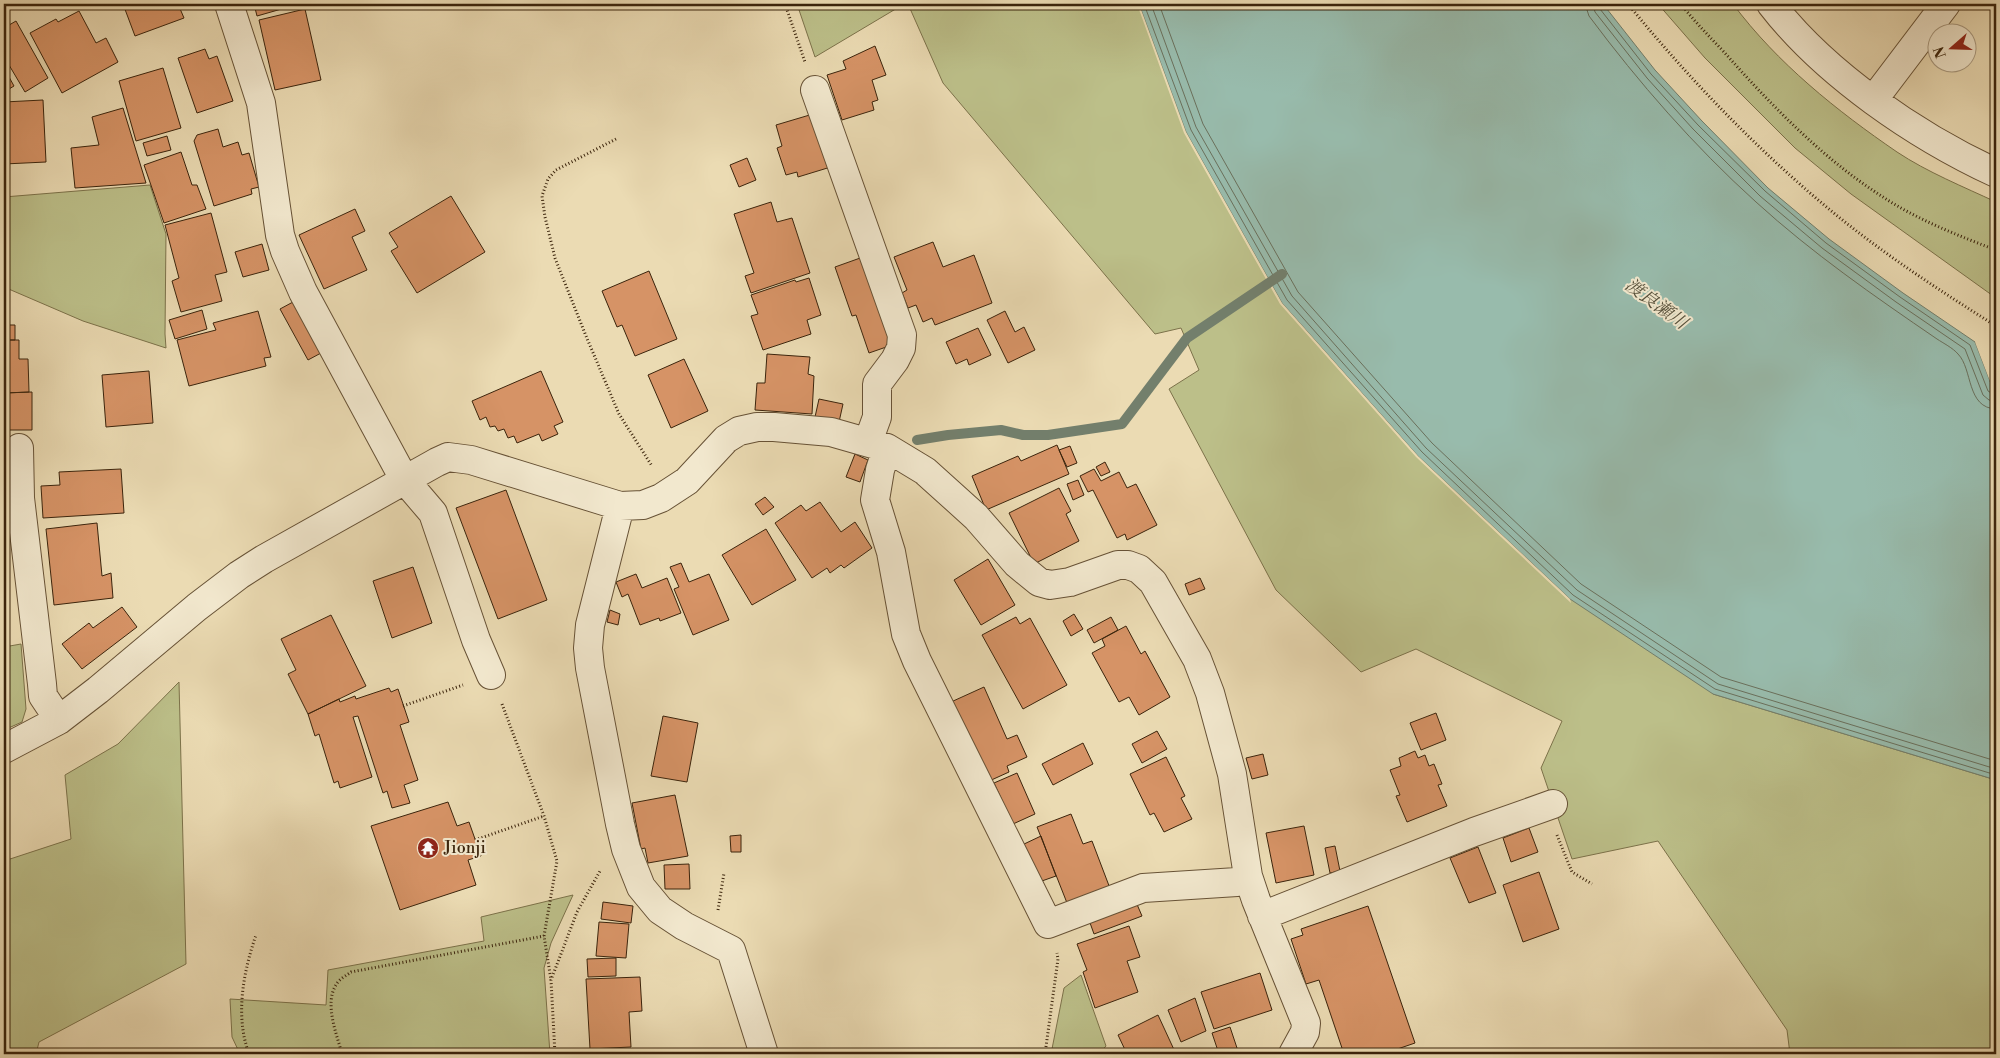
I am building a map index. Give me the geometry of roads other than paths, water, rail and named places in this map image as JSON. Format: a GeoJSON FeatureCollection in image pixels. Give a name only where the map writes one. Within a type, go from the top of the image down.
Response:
{"type":"FeatureCollection","features":[{"type":"Feature","properties":{"kind":"street"},"geometry":{"type":"LineString","coordinates":[[229,4],[261,103],[280,235],[285,251],[303,292],[404,479],[433,513],[476,640],[491,675]]}},
{"type":"Feature","properties":{"kind":"street"},"geometry":{"type":"LineString","coordinates":[[1771,4],[1807,44],[1834,70],[1925,136],[1969,160],[1996,172]]}},
{"type":"Feature","properties":{"kind":"street"},"geometry":{"type":"LineString","coordinates":[[1874,99],[1946,4]]}},
{"type":"Feature","properties":{"kind":"street"},"geometry":{"type":"LineString","coordinates":[[815,90],[902,335],[901,348],[878,384],[877,417],[880,470],[876,500],[891,552],[906,634],[917,661],[1048,924],[1143,888],[1237,882],[1248,876]]}},
{"type":"Feature","properties":{"kind":"street"},"geometry":{"type":"LineString","coordinates":[[4,749],[59,720],[239,575],[404,479],[448,457],[458,457],[620,506],[643,505],[669,493],[686,481],[710,453],[739,431],[757,428],[784,428],[831,432],[878,445],[925,472],[976,518],[1017,564],[1039,582],[1050,585],[1070,582],[1118,565],[1128,565],[1139,569],[1153,582],[1197,659],[1210,693],[1232,774],[1248,876],[1262,916],[1306,1024],[1305,1032],[1293,1054]]}},
{"type":"Feature","properties":{"kind":"street"},"geometry":{"type":"LineString","coordinates":[[19,448],[20,498],[43,696],[59,720]]}},
{"type":"Feature","properties":{"kind":"street"},"geometry":{"type":"LineString","coordinates":[[620,506],[590,624],[588,648],[590,668],[626,849],[641,887],[660,910],[684,926],[731,950],[764,1054]]}},
{"type":"Feature","properties":{"kind":"street"},"geometry":{"type":"LineString","coordinates":[[1262,916],[1474,832],[1550,805]]}},
{"type":"Feature","properties":{"kind":"water","name":"渡良瀬川"},"geometry":{"type":"Polygon","coordinates":[[[1139,4],[1603,4],[1655,70],[1768,188],[1829,239],[1975,342],[1993,389],[1996,392],[1996,780],[1713,694],[1570,599],[1418,456],[1282,303],[1186,132],[1139,4]]]}},
{"type":"Feature","properties":{"kind":"waterway"},"geometry":{"type":"LineString","coordinates":[[917,440],[1001,430],[1023,435],[1048,435],[1122,424],[1187,338],[1282,274]]}},
{"type":"Feature","properties":{"kind":"place","name":"Jionji"},"geometry":{"type":"Point","coordinates":[428,848]}}]}
